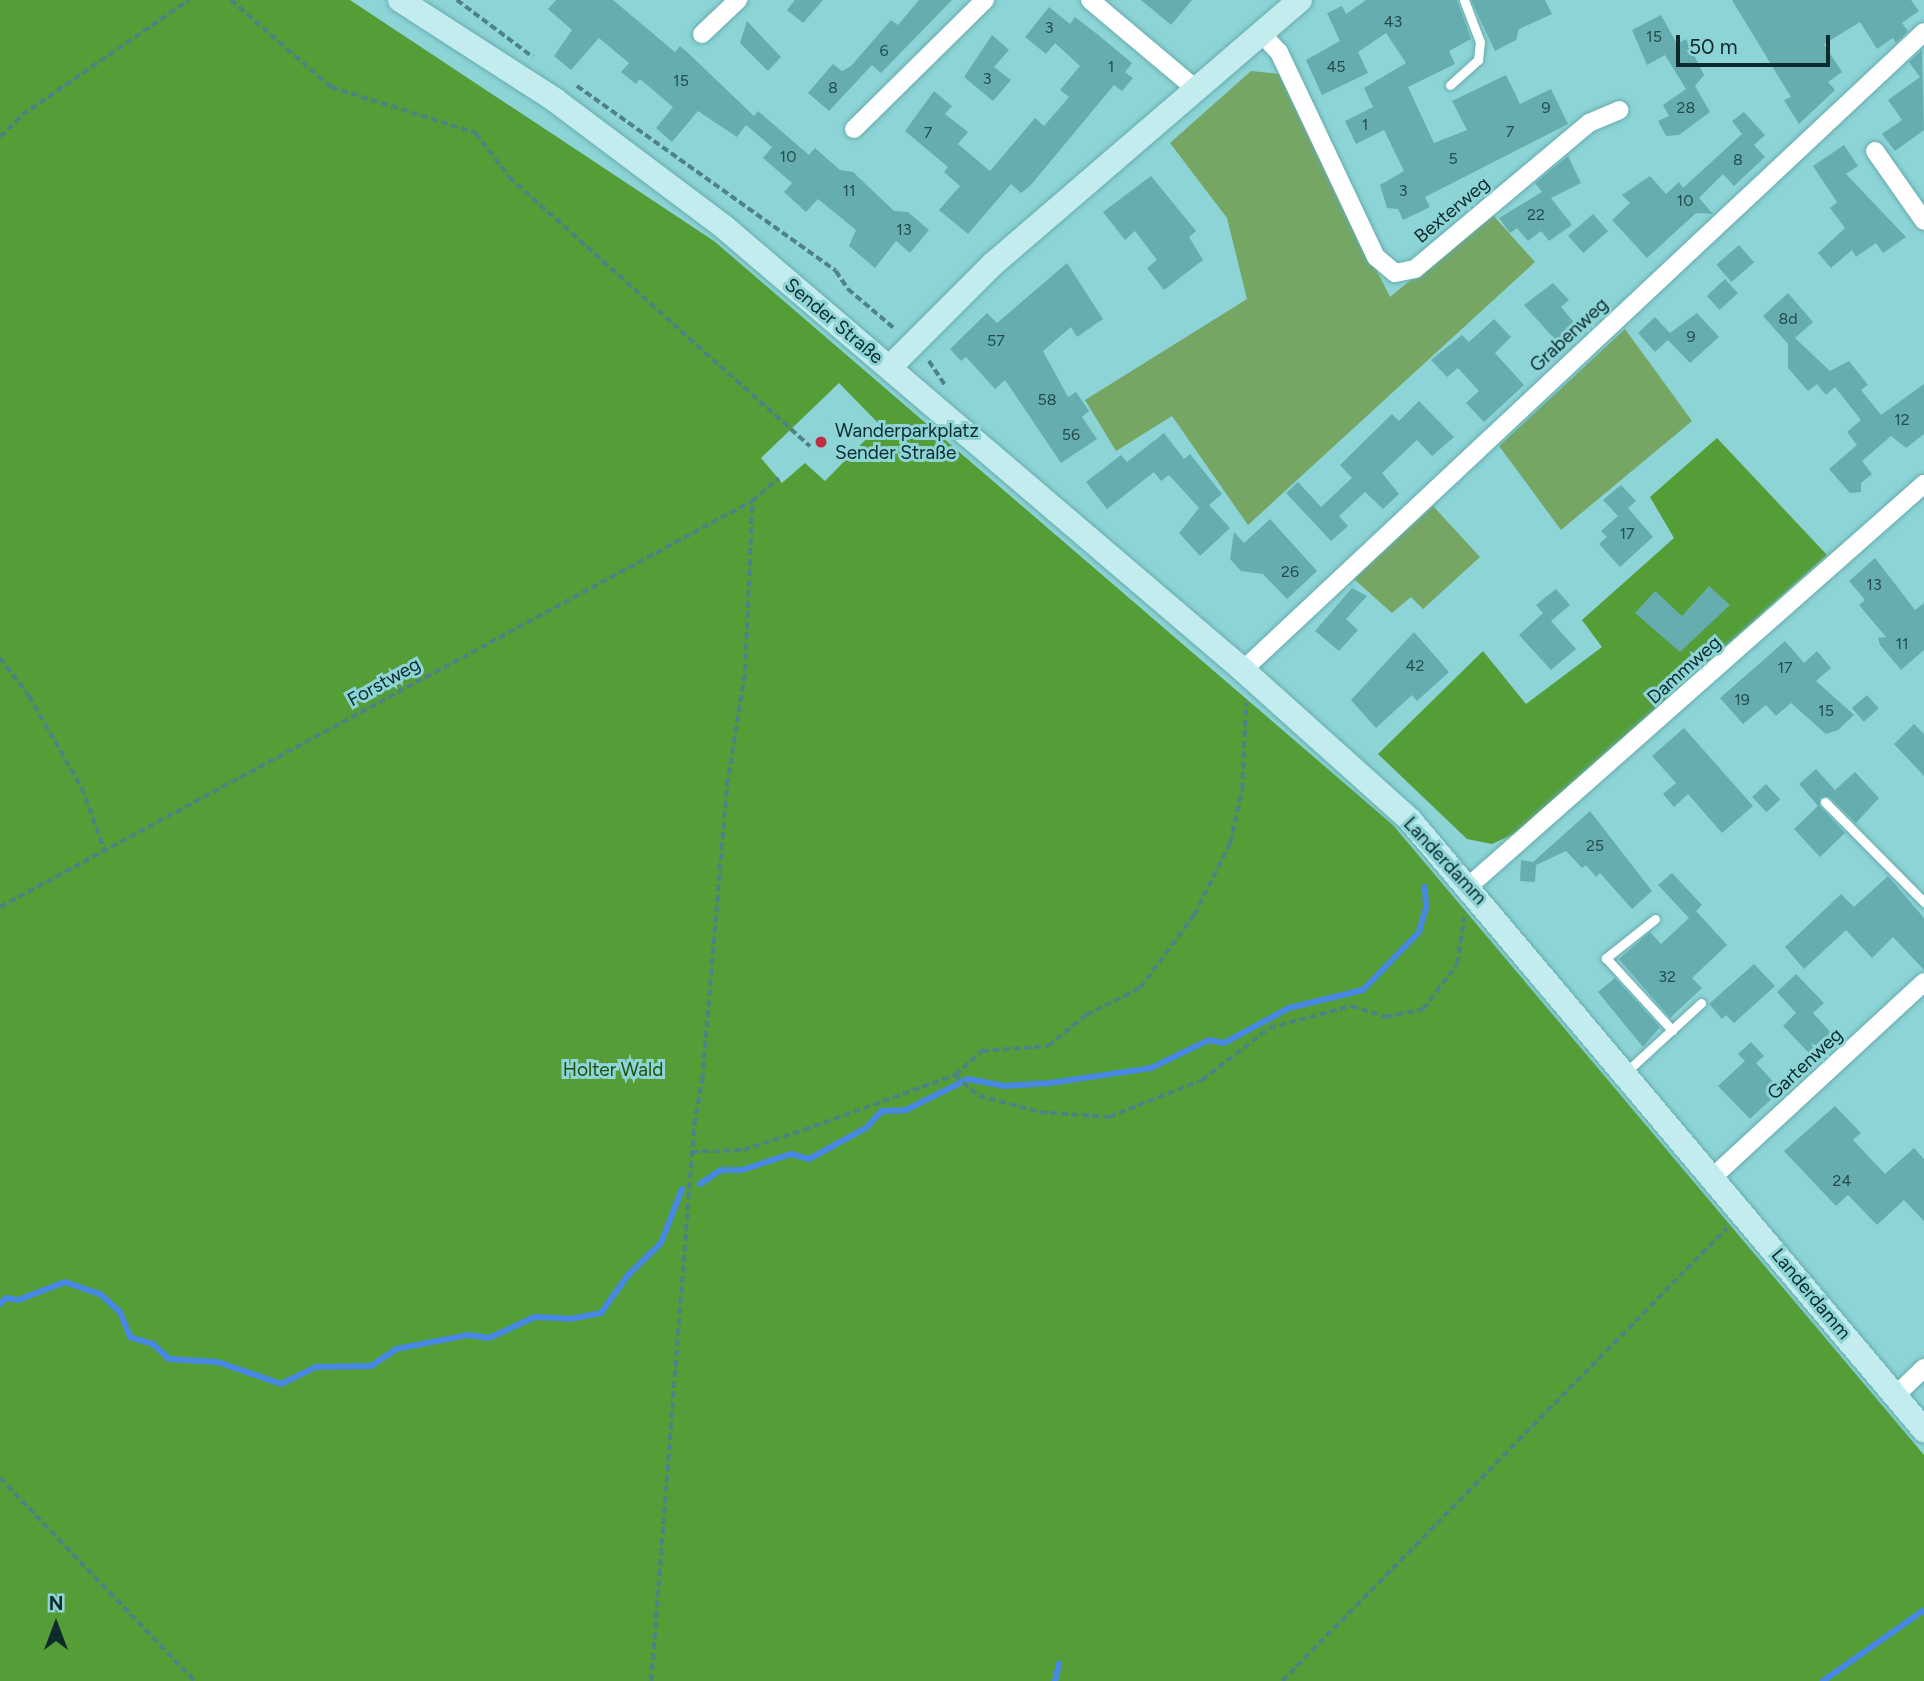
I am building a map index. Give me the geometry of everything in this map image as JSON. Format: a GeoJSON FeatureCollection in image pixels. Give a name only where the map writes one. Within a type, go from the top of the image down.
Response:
{"type":"FeatureCollection","features":[{"type":"Feature","properties":{"kind":"main road","name":"Sender Straße"},"geometry":{"type":"LineString","coordinates":[[401,0],[555,100],[664,180],[890,368],[993,264],[1300,0]]}},
{"type":"Feature","properties":{"kind":"main road","name":"Landerdamm"},"geometry":{"type":"LineString","coordinates":[[890,368],[1243,670],[1410,820],[1469,885],[1924,1430]]}},
{"type":"Feature","properties":{"kind":"street"},"geometry":{"type":"LineString","coordinates":[[702,34],[738,0]]}},
{"type":"Feature","properties":{"kind":"street"},"geometry":{"type":"LineString","coordinates":[[854,129],[985,0]]}},
{"type":"Feature","properties":{"kind":"street"},"geometry":{"type":"LineString","coordinates":[[1090,0],[1197,90]]}},
{"type":"Feature","properties":{"kind":"street","name":"Grabenweg"},"geometry":{"type":"LineString","coordinates":[[1243,670],[1924,32]]}},
{"type":"Feature","properties":{"kind":"street","name":"Bexterweg"},"geometry":{"type":"LineString","coordinates":[[1262,34],[1279,52],[1376,257],[1395,273],[1415,269],[1589,123],[1619,110]]}},
{"type":"Feature","properties":{"kind":"street"},"geometry":{"type":"LineString","coordinates":[[1875,151],[1924,221]]}},
{"type":"Feature","properties":{"kind":"street","name":"Dammweg"},"geometry":{"type":"LineString","coordinates":[[1469,885],[1924,484]]}},
{"type":"Feature","properties":{"kind":"street","name":"Gartenweg"},"geometry":{"type":"LineString","coordinates":[[1714,1176],[1924,982]]}},
{"type":"Feature","properties":{"kind":"street"},"geometry":{"type":"LineString","coordinates":[[1896,1395],[1924,1368]]}},
{"type":"Feature","properties":{"kind":"lane"},"geometry":{"type":"LineString","coordinates":[[1450,85],[1478,60],[1480,42],[1464,0]]}},
{"type":"Feature","properties":{"kind":"lane"},"geometry":{"type":"LineString","coordinates":[[1825,802],[1924,902]]}},
{"type":"Feature","properties":{"kind":"lane"},"geometry":{"type":"LineString","coordinates":[[1655,919],[1606,958],[1672,1030]]}},
{"type":"Feature","properties":{"kind":"lane"},"geometry":{"type":"LineString","coordinates":[[1626,1072],[1701,1003]]}},
{"type":"Feature","properties":{"kind":"path"},"geometry":{"type":"LineString","coordinates":[[0,137],[23,115],[189,0]]}},
{"type":"Feature","properties":{"kind":"path"},"geometry":{"type":"LineString","coordinates":[[231,0],[331,87],[476,133],[509,177],[810,446]]}},
{"type":"Feature","properties":{"kind":"path"},"geometry":{"type":"LineString","coordinates":[[457,0],[543,63]]}},
{"type":"Feature","properties":{"kind":"path"},"geometry":{"type":"LineString","coordinates":[[565,78],[836,271],[848,289],[900,334]]}},
{"type":"Feature","properties":{"kind":"path","name":"Forstweg"},"geometry":{"type":"LineString","coordinates":[[0,907],[104,848],[752,501],[778,478]]}},
{"type":"Feature","properties":{"kind":"path"},"geometry":{"type":"LineString","coordinates":[[651,1681],[657,1552],[692,1152],[727,785],[745,671],[752,501]]}},
{"type":"Feature","properties":{"kind":"path"},"geometry":{"type":"LineString","coordinates":[[0,658],[29,696],[82,788],[104,848]]}},
{"type":"Feature","properties":{"kind":"path"},"geometry":{"type":"LineString","coordinates":[[692,1152],[743,1150],[957,1076],[982,1051],[1048,1046],[1086,1015],[1140,988],[1194,915],[1230,843],[1242,790],[1248,714],[1243,670]]}},
{"type":"Feature","properties":{"kind":"path"},"geometry":{"type":"LineString","coordinates":[[957,1076],[979,1096],[1040,1112],[1109,1116],[1202,1080],[1269,1028],[1351,1006],[1386,1017],[1423,1010],[1457,964],[1469,885]]}},
{"type":"Feature","properties":{"kind":"path"},"geometry":{"type":"LineString","coordinates":[[1282,1681],[1743,1211]]}},
{"type":"Feature","properties":{"kind":"path"},"geometry":{"type":"LineString","coordinates":[[0,1478],[195,1681]]}},
{"type":"Feature","properties":{"kind":"green space","name":"Holter Wald"},"geometry":{"type":"Polygon","coordinates":[[[0,0],[350,0],[714,241],[1393,825],[1924,1455],[1924,1681],[0,1681],[0,0]],[[839,383],[761,458],[782,483],[805,463],[825,481],[880,425],[839,383]]]}},
{"type":"Feature","properties":{"kind":"green space"},"geometry":{"type":"Polygon","coordinates":[[[1251,71],[1279,74],[1390,297],[1492,214],[1535,262],[1248,525],[1172,416],[1116,451],[1085,400],[1247,299],[1227,218],[1170,143],[1251,71]]]}},
{"type":"Feature","properties":{"kind":"green space"},"geometry":{"type":"Polygon","coordinates":[[[1625,329],[1692,421],[1561,530],[1499,446],[1625,329]]]}},
{"type":"Feature","properties":{"kind":"green space"},"geometry":{"type":"Polygon","coordinates":[[[1717,438],[1827,555],[1516,833],[1492,844],[1467,839],[1378,754],[1483,651],[1526,704],[1602,647],[1582,620],[1674,538],[1650,497],[1717,438]]]}},
{"type":"Feature","properties":{"kind":"green space"},"geometry":{"type":"Polygon","coordinates":[[[1433,506],[1480,557],[1423,609],[1411,597],[1392,613],[1354,579],[1433,506]]]}},
{"type":"Feature","properties":{"kind":"building"},"geometry":{"type":"Polygon","coordinates":[[[556,0],[613,0],[675,52],[680,46],[754,116],[758,111],[809,155],[815,148],[840,170],[853,172],[894,211],[908,212],[929,230],[910,253],[896,241],[875,268],[849,246],[856,230],[818,199],[806,212],[784,192],[792,183],[763,158],[772,147],[746,125],[737,137],[698,111],[672,142],[656,128],[673,107],[640,79],[636,84],[621,72],[629,63],[599,38],[571,70],[554,56],[572,30],[548,9],[556,0]]]}},
{"type":"Feature","properties":{"kind":"building"},"geometry":{"type":"Polygon","coordinates":[[[795,0],[823,0],[803,23],[787,10],[795,0]]]}},
{"type":"Feature","properties":{"kind":"building"},"geometry":{"type":"Polygon","coordinates":[[[919,0],[952,0],[881,73],[872,65],[829,111],[808,93],[833,64],[842,71],[851,66],[891,20],[898,25],[919,0]]]}},
{"type":"Feature","properties":{"kind":"building"},"geometry":{"type":"Polygon","coordinates":[[[1141,0],[1192,0],[1171,25],[1141,0]]]}},
{"type":"Feature","properties":{"kind":"building"},"geometry":{"type":"Polygon","coordinates":[[[1366,0],[1457,0],[1471,39],[1449,51],[1455,64],[1408,87],[1434,143],[1467,130],[1452,101],[1506,75],[1520,104],[1551,89],[1568,124],[1425,197],[1430,207],[1403,220],[1398,209],[1387,208],[1380,185],[1404,171],[1384,130],[1356,144],[1345,121],[1373,107],[1364,88],[1406,63],[1386,33],[1358,52],[1368,73],[1322,95],[1306,60],[1340,41],[1327,13],[1342,6],[1346,14],[1366,0]]]}},
{"type":"Feature","properties":{"kind":"building"},"geometry":{"type":"Polygon","coordinates":[[[1471,0],[1545,0],[1552,14],[1519,29],[1516,40],[1495,51],[1471,0]]]}},
{"type":"Feature","properties":{"kind":"building"},"geometry":{"type":"Polygon","coordinates":[[[1732,0],[1911,0],[1919,11],[1902,23],[1908,31],[1896,43],[1893,38],[1877,49],[1860,22],[1824,44],[1842,72],[1828,82],[1835,90],[1799,124],[1784,100],[1791,97],[1732,0]]]}},
{"type":"Feature","properties":{"kind":"building"},"geometry":{"type":"Polygon","coordinates":[[[1049,7],[1070,24],[1075,17],[1132,63],[1125,72],[1133,78],[1122,91],[1114,85],[1030,186],[1021,193],[1011,184],[968,234],[939,210],[960,186],[944,172],[948,167],[905,131],[934,91],[952,106],[945,114],[968,132],[958,144],[990,171],[1035,118],[1044,126],[1069,97],[1060,90],[1080,66],[1055,43],[1046,54],[1025,37],[1049,7]]]}},
{"type":"Feature","properties":{"kind":"building"},"geometry":{"type":"Polygon","coordinates":[[[1661,15],[1677,44],[1686,39],[1704,75],[1695,86],[1710,112],[1679,135],[1666,136],[1658,121],[1669,116],[1663,105],[1686,89],[1665,55],[1647,65],[1632,30],[1661,15]]]}},
{"type":"Feature","properties":{"kind":"building"},"geometry":{"type":"Polygon","coordinates":[[[747,21],[781,57],[768,71],[740,43],[747,21]]]}},
{"type":"Feature","properties":{"kind":"building"},"geometry":{"type":"Polygon","coordinates":[[[992,35],[1009,50],[994,67],[1011,80],[993,101],[964,77],[992,35]]]}},
{"type":"Feature","properties":{"kind":"building"},"geometry":{"type":"Polygon","coordinates":[[[1922,50],[1924,130],[1895,151],[1882,134],[1902,120],[1888,100],[1920,77],[1909,62],[1922,50]]]}},
{"type":"Feature","properties":{"kind":"building"},"geometry":{"type":"Polygon","coordinates":[[[1744,112],[1765,135],[1754,145],[1765,157],[1734,186],[1723,174],[1699,198],[1713,214],[1696,213],[1647,258],[1612,220],[1630,203],[1622,195],[1650,176],[1666,194],[1679,182],[1683,188],[1742,134],[1732,121],[1744,112]]]}},
{"type":"Feature","properties":{"kind":"building"},"geometry":{"type":"Polygon","coordinates":[[[1844,145],[1858,166],[1846,174],[1906,237],[1883,253],[1876,243],[1856,257],[1852,250],[1831,268],[1818,253],[1845,228],[1830,208],[1837,202],[1813,166],[1844,145]]]}},
{"type":"Feature","properties":{"kind":"building"},"geometry":{"type":"Polygon","coordinates":[[[1568,156],[1581,183],[1551,198],[1572,225],[1549,241],[1541,231],[1528,241],[1517,228],[1510,233],[1499,218],[1542,192],[1535,183],[1568,156]]]}},
{"type":"Feature","properties":{"kind":"building"},"geometry":{"type":"Polygon","coordinates":[[[1151,176],[1196,231],[1189,237],[1203,260],[1164,290],[1147,268],[1157,260],[1135,231],[1125,240],[1103,212],[1151,176]]]}},
{"type":"Feature","properties":{"kind":"building"},"geometry":{"type":"Polygon","coordinates":[[[1593,214],[1608,231],[1583,253],[1568,236],[1593,214]]]}},
{"type":"Feature","properties":{"kind":"building"},"geometry":{"type":"Polygon","coordinates":[[[1739,245],[1754,262],[1731,282],[1716,265],[1739,245]]]}},
{"type":"Feature","properties":{"kind":"building"},"geometry":{"type":"Polygon","coordinates":[[[1067,263],[1103,319],[1077,337],[1071,327],[1043,351],[1068,397],[1076,392],[1089,411],[1082,417],[1097,439],[1061,463],[1005,380],[995,389],[966,357],[961,361],[950,349],[987,313],[997,323],[1067,263]]]}},
{"type":"Feature","properties":{"kind":"building"},"geometry":{"type":"Polygon","coordinates":[[[1725,279],[1738,293],[1720,310],[1707,296],[1725,279]]]}},
{"type":"Feature","properties":{"kind":"building"},"geometry":{"type":"Polygon","coordinates":[[[1553,283],[1569,300],[1561,307],[1577,326],[1559,344],[1524,305],[1553,283]]]}},
{"type":"Feature","properties":{"kind":"building"},"geometry":{"type":"Polygon","coordinates":[[[1788,293],[1813,322],[1795,338],[1830,371],[1849,361],[1868,385],[1861,390],[1881,415],[1924,384],[1924,434],[1906,448],[1891,436],[1862,461],[1872,474],[1861,483],[1861,492],[1850,493],[1829,469],[1857,445],[1847,432],[1861,420],[1835,387],[1826,395],[1817,384],[1808,391],[1788,368],[1788,344],[1763,316],[1788,293]]]}},
{"type":"Feature","properties":{"kind":"building"},"geometry":{"type":"Polygon","coordinates":[[[1697,313],[1719,337],[1690,363],[1668,340],[1655,352],[1638,333],[1655,317],[1670,333],[1697,313]]]}},
{"type":"Feature","properties":{"kind":"building"},"geometry":{"type":"Polygon","coordinates":[[[1494,319],[1511,337],[1495,353],[1524,385],[1484,422],[1466,403],[1479,391],[1458,368],[1447,377],[1431,360],[1462,335],[1469,342],[1494,319]]]}},
{"type":"Feature","properties":{"kind":"building"},"geometry":{"type":"Polygon","coordinates":[[[1419,401],[1454,437],[1432,456],[1417,440],[1382,473],[1399,494],[1383,509],[1365,492],[1339,516],[1348,526],[1331,541],[1286,493],[1298,482],[1321,507],[1352,478],[1340,465],[1392,414],[1399,421],[1419,401]]]}},
{"type":"Feature","properties":{"kind":"building"},"geometry":{"type":"Polygon","coordinates":[[[1164,433],[1184,459],[1190,454],[1222,494],[1209,505],[1230,528],[1200,556],[1179,533],[1199,508],[1169,475],[1161,481],[1154,472],[1107,509],[1086,482],[1121,455],[1127,462],[1164,433]]]}},
{"type":"Feature","properties":{"kind":"building"},"geometry":{"type":"Polygon","coordinates":[[[1621,485],[1636,501],[1628,508],[1653,537],[1620,567],[1599,544],[1607,537],[1601,531],[1618,516],[1603,500],[1621,485]]]}},
{"type":"Feature","properties":{"kind":"building"},"geometry":{"type":"Polygon","coordinates":[[[1270,519],[1317,571],[1287,599],[1263,574],[1241,571],[1230,559],[1234,532],[1244,543],[1270,519]]]}},
{"type":"Feature","properties":{"kind":"building"},"geometry":{"type":"Polygon","coordinates":[[[1875,558],[1915,610],[1924,603],[1924,650],[1901,670],[1880,645],[1878,638],[1886,637],[1859,605],[1865,600],[1849,581],[1875,558]]]}},
{"type":"Feature","properties":{"kind":"building"},"geometry":{"type":"Polygon","coordinates":[[[1709,586],[1730,605],[1680,652],[1635,613],[1655,591],[1682,616],[1709,586]]]}},
{"type":"Feature","properties":{"kind":"building"},"geometry":{"type":"Polygon","coordinates":[[[1352,588],[1367,596],[1346,619],[1358,630],[1339,651],[1315,631],[1352,588]]]}},
{"type":"Feature","properties":{"kind":"building"},"geometry":{"type":"Polygon","coordinates":[[[1556,589],[1570,605],[1551,621],[1576,649],[1551,670],[1519,635],[1543,613],[1536,605],[1556,589]]]}},
{"type":"Feature","properties":{"kind":"building"},"geometry":{"type":"Polygon","coordinates":[[[1414,632],[1449,672],[1417,701],[1412,695],[1376,728],[1351,700],[1414,632]]]}},
{"type":"Feature","properties":{"kind":"building"},"geometry":{"type":"Polygon","coordinates":[[[1785,641],[1804,663],[1817,651],[1831,668],[1816,681],[1854,715],[1838,730],[1826,734],[1791,703],[1776,716],[1766,705],[1743,724],[1720,698],[1785,641]]]}},
{"type":"Feature","properties":{"kind":"building"},"geometry":{"type":"Polygon","coordinates":[[[1867,695],[1879,709],[1864,722],[1852,708],[1867,695]]]}},
{"type":"Feature","properties":{"kind":"building"},"geometry":{"type":"Polygon","coordinates":[[[1914,724],[1924,734],[1924,776],[1894,744],[1914,724]]]}},
{"type":"Feature","properties":{"kind":"building"},"geometry":{"type":"Polygon","coordinates":[[[1684,728],[1753,806],[1722,833],[1688,794],[1674,807],[1663,794],[1676,783],[1652,756],[1684,728]]]}},
{"type":"Feature","properties":{"kind":"building"},"geometry":{"type":"Polygon","coordinates":[[[1816,769],[1835,790],[1855,772],[1879,798],[1856,823],[1829,797],[1820,798],[1820,806],[1845,833],[1820,857],[1794,829],[1818,806],[1799,784],[1816,769]]]}},
{"type":"Feature","properties":{"kind":"building"},"geometry":{"type":"Polygon","coordinates":[[[1766,784],[1780,799],[1766,812],[1752,797],[1766,784]]]}},
{"type":"Feature","properties":{"kind":"building"},"geometry":{"type":"Polygon","coordinates":[[[1590,811],[1652,891],[1632,909],[1600,873],[1596,877],[1586,865],[1582,868],[1566,851],[1536,865],[1535,882],[1520,881],[1521,860],[1533,862],[1590,811]]]}},
{"type":"Feature","properties":{"kind":"building"},"geometry":{"type":"Polygon","coordinates":[[[1672,873],[1702,905],[1696,911],[1727,945],[1692,978],[1702,988],[1670,1018],[1619,959],[1650,932],[1661,944],[1689,918],[1658,885],[1672,873]]]}},
{"type":"Feature","properties":{"kind":"building"},"geometry":{"type":"Polygon","coordinates":[[[1888,876],[1924,918],[1924,970],[1893,937],[1872,958],[1846,930],[1804,969],[1785,947],[1841,894],[1854,907],[1888,876]]]}},
{"type":"Feature","properties":{"kind":"building"},"geometry":{"type":"Polygon","coordinates":[[[1754,964],[1775,986],[1734,1023],[1726,1015],[1722,1019],[1709,1004],[1754,964]]]}},
{"type":"Feature","properties":{"kind":"building"},"geometry":{"type":"Polygon","coordinates":[[[1796,974],[1824,1003],[1813,1013],[1831,1033],[1809,1053],[1783,1026],[1796,1013],[1777,992],[1796,974]]]}},
{"type":"Feature","properties":{"kind":"building"},"geometry":{"type":"Polygon","coordinates":[[[1615,978],[1660,1027],[1643,1047],[1598,992],[1615,978]]]}},
{"type":"Feature","properties":{"kind":"building"},"geometry":{"type":"Polygon","coordinates":[[[1751,1042],[1764,1056],[1756,1063],[1781,1090],[1750,1119],[1718,1086],[1745,1061],[1738,1054],[1751,1042]]]}},
{"type":"Feature","properties":{"kind":"building"},"geometry":{"type":"Polygon","coordinates":[[[1835,1106],[1861,1133],[1853,1140],[1885,1174],[1914,1148],[1924,1159],[1924,1221],[1904,1200],[1877,1225],[1848,1195],[1836,1206],[1784,1151],[1835,1106]]]}},
{"type":"Feature","properties":{"kind":"waterway"},"geometry":{"type":"LineString","coordinates":[[700,1184],[721,1170],[742,1170],[791,1154],[809,1159],[866,1128],[882,1111],[906,1110],[968,1079],[1004,1086],[1050,1083],[1151,1068],[1209,1040],[1224,1043],[1289,1008],[1363,990],[1419,932],[1426,908],[1425,887]]}},
{"type":"Feature","properties":{"kind":"waterway"},"geometry":{"type":"LineString","coordinates":[[0,1304],[6,1298],[18,1300],[65,1282],[100,1294],[120,1312],[130,1337],[153,1344],[169,1359],[218,1362],[281,1384],[316,1367],[371,1366],[396,1349],[468,1335],[489,1338],[535,1317],[570,1319],[601,1313],[628,1275],[661,1243],[682,1189]]}},
{"type":"Feature","properties":{"kind":"waterway"},"geometry":{"type":"LineString","coordinates":[[1823,1681],[1924,1610]]}},
{"type":"Feature","properties":{"kind":"waterway"},"geometry":{"type":"LineString","coordinates":[[1055,1681],[1059,1663]]}},
{"type":"Feature","properties":{"kind":"place","name":"Wanderparkplatz Sender Straße"},"geometry":{"type":"Point","coordinates":[821,442]}}]}
